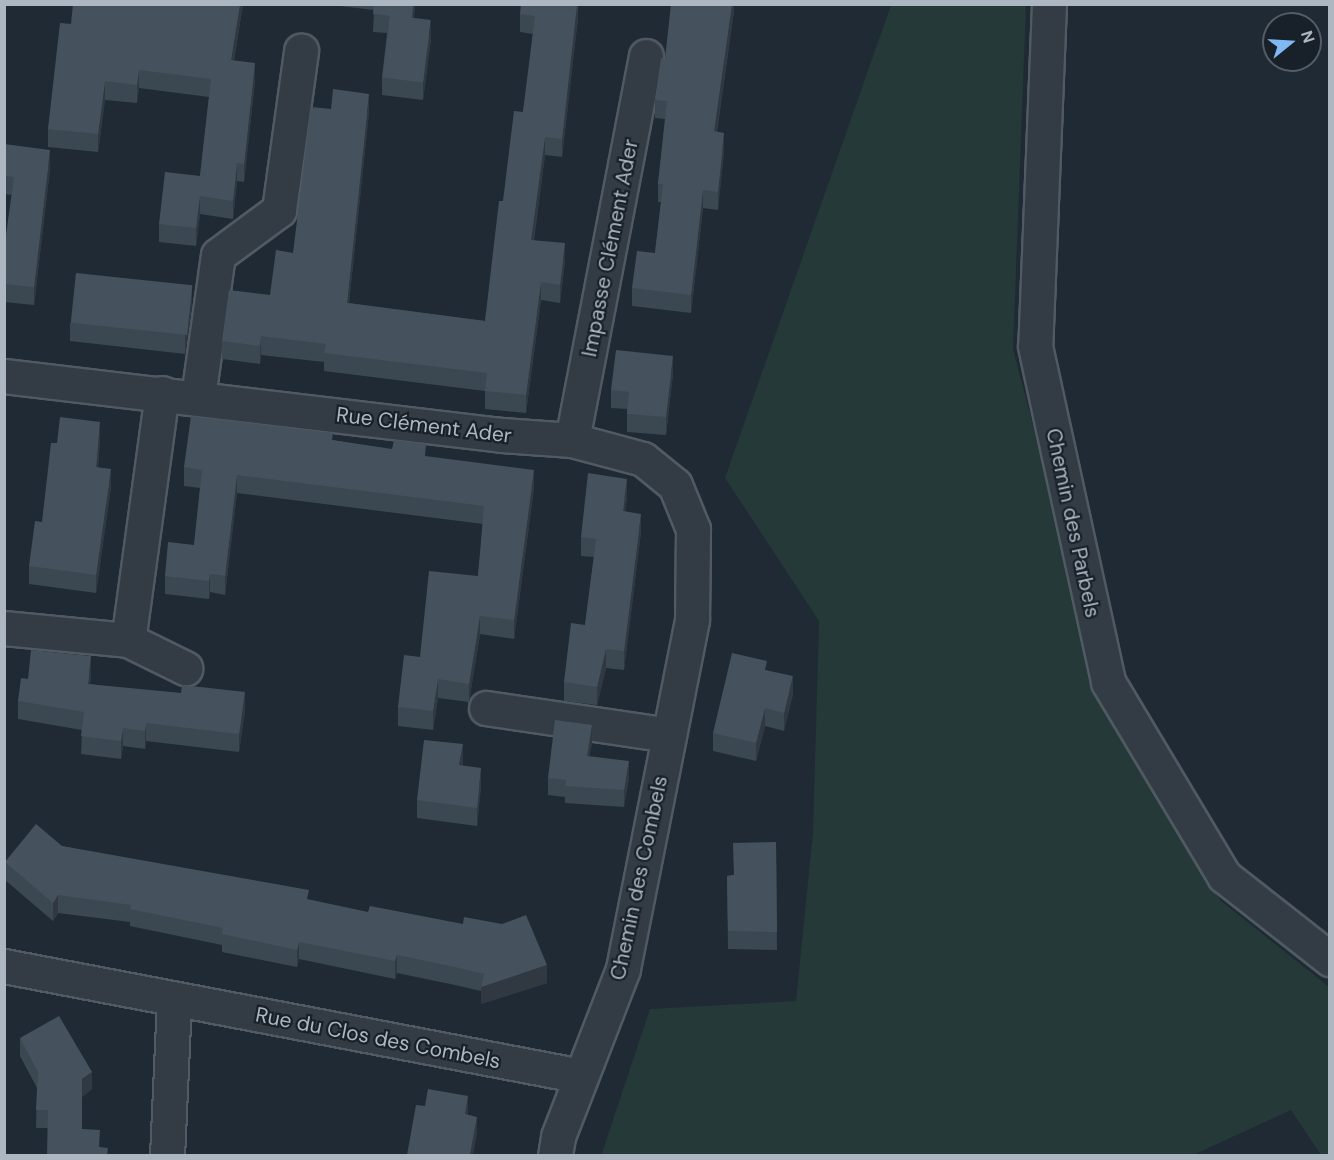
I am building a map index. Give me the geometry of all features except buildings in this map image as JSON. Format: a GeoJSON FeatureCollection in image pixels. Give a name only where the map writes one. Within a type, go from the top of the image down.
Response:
{"type":"FeatureCollection","features":[{"type":"Feature","properties":{"kind":"street","name":"Chemin des Parbels"},"geometry":{"type":"LineString","coordinates":[[1049,4],[1035,346],[1108,682],[1224,876],[1329,959]]}},
{"type":"Feature","properties":{"kind":"street"},"geometry":{"type":"LineString","coordinates":[[198,397],[218,255],[279,210],[301,51]]}},
{"type":"Feature","properties":{"kind":"street","name":"Impasse Clément Ader"},"geometry":{"type":"LineString","coordinates":[[572,440],[646,56]]}},
{"type":"Feature","properties":{"kind":"street","name":"Rue Clément Ader"},"geometry":{"type":"LineString","coordinates":[[4,376],[198,397],[502,435],[572,440],[643,459],[675,485]]}},
{"type":"Feature","properties":{"kind":"street"},"geometry":{"type":"LineString","coordinates":[[128,640],[162,393]]}},
{"type":"Feature","properties":{"kind":"street","name":"Chemin des Combels"},"geometry":{"type":"LineString","coordinates":[[555,1155],[558,1137],[623,969],[692,608],[693,529],[675,485]]}},
{"type":"Feature","properties":{"kind":"street"},"geometry":{"type":"LineString","coordinates":[[4,628],[128,640],[185,668]]}},
{"type":"Feature","properties":{"kind":"street"},"geometry":{"type":"LineString","coordinates":[[486,708],[669,735]]}},
{"type":"Feature","properties":{"kind":"street","name":"Rue du Clos des Combels"},"geometry":{"type":"LineString","coordinates":[[4,966],[581,1076]]}},
{"type":"Feature","properties":{"kind":"street"},"geometry":{"type":"LineString","coordinates":[[167,1155],[174,999]]}},
{"type":"Feature","properties":{"kind":"green space"},"geometry":{"type":"Polygon","coordinates":[[[891,5],[1026,5],[1013,349],[1109,715],[1221,901],[1329,987],[1329,1155],[1321,1155],[1291,1110],[1193,1155],[601,1156],[650,1009],[796,1001],[813,832],[819,621],[725,478],[891,5]]]}}]}
